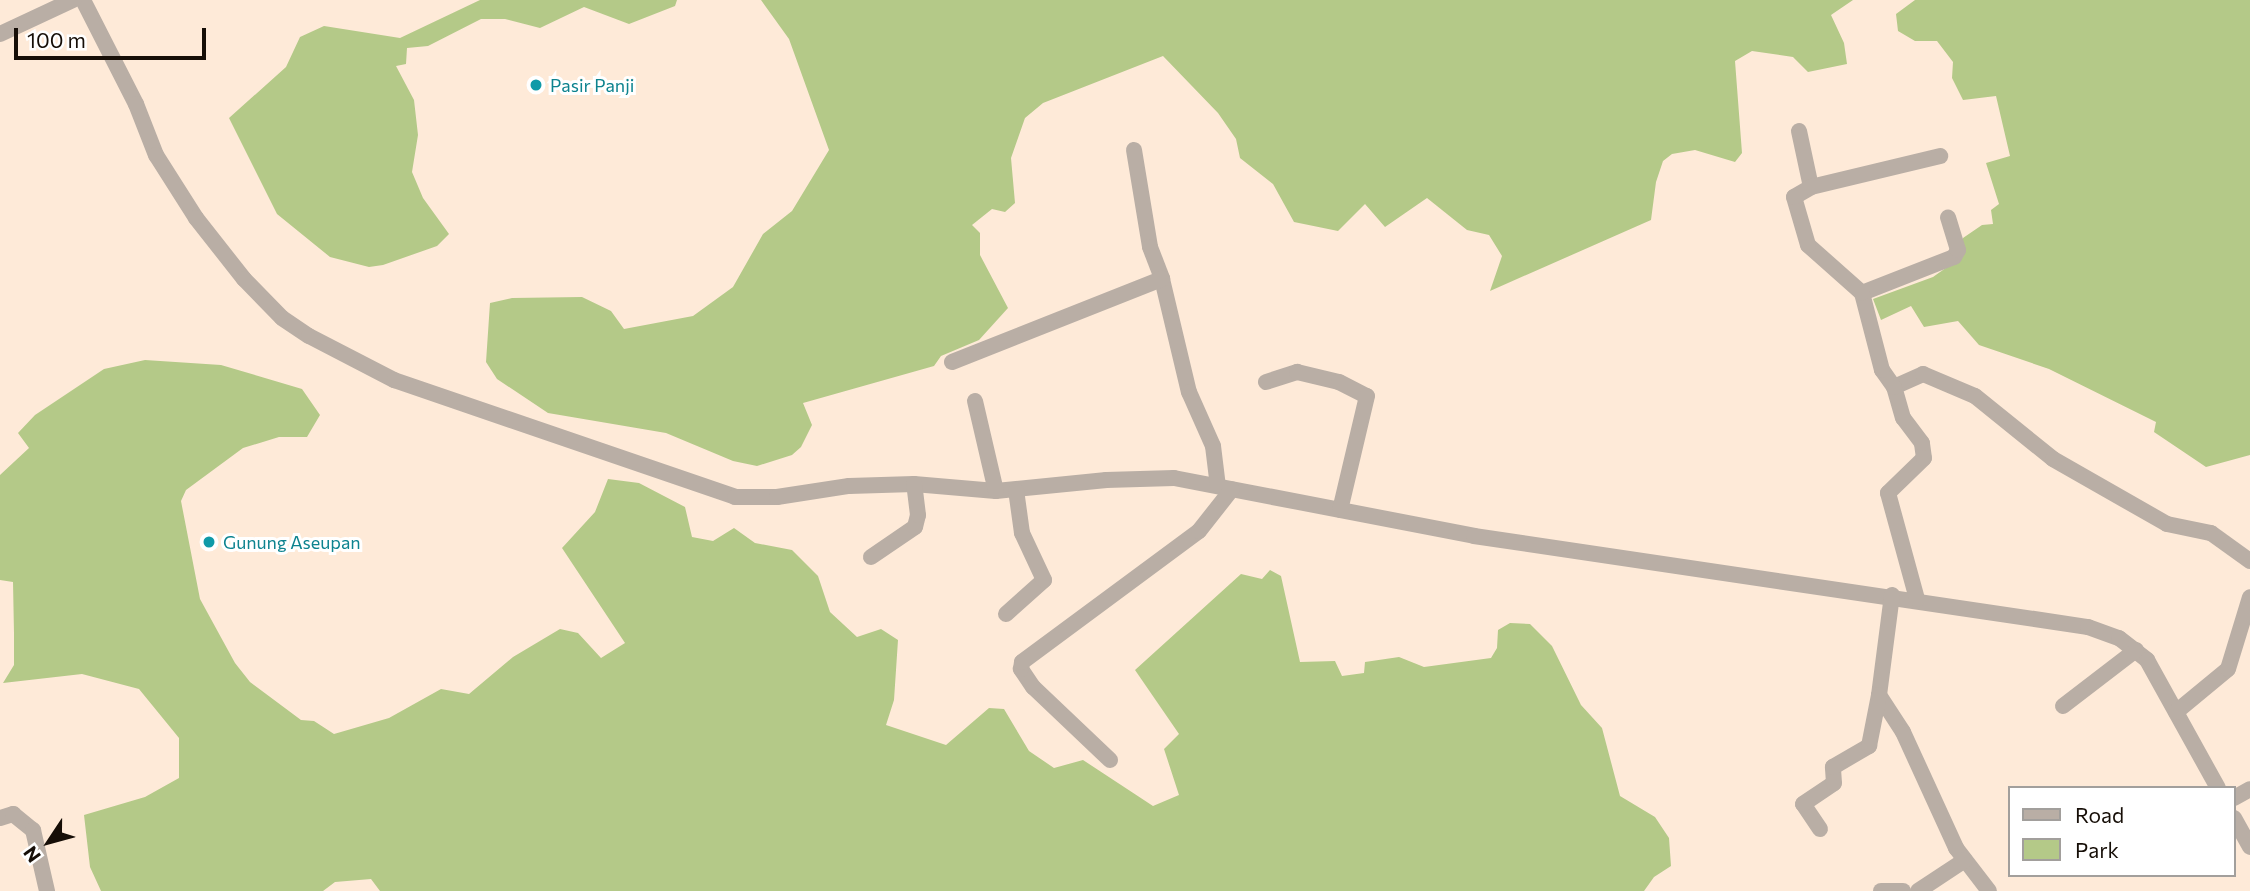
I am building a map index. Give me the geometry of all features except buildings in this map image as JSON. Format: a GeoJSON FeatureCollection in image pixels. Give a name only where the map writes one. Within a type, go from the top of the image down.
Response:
{"type":"FeatureCollection","features":[{"type":"Feature","properties":{"kind":"street"},"geometry":{"type":"LineString","coordinates":[[0,34],[73,0]]}},
{"type":"Feature","properties":{"kind":"street"},"geometry":{"type":"LineString","coordinates":[[83,0],[136,104],[156,155],[197,218],[260,296],[309,336],[394,380],[586,442],[714,493],[754,499],[849,486],[915,484],[996,491],[1106,480],[1174,478],[1474,536],[1917,598],[2088,627],[2136,650],[2161,681],[2217,786]]}},
{"type":"Feature","properties":{"kind":"street"},"geometry":{"type":"LineString","coordinates":[[1799,131],[1811,187]]}},
{"type":"Feature","properties":{"kind":"street"},"geometry":{"type":"LineString","coordinates":[[1110,760],[1033,687],[1021,669],[1023,662],[1199,531],[1225,487],[1213,446],[1189,392],[1162,279],[1150,247],[1134,149]]}},
{"type":"Feature","properties":{"kind":"street"},"geometry":{"type":"LineString","coordinates":[[1917,598],[1888,493],[1916,467],[1924,452],[1903,418],[1894,387],[1880,364],[1862,293],[1804,237],[1794,197],[1811,187],[1940,156]]}},
{"type":"Feature","properties":{"kind":"street"},"geometry":{"type":"LineString","coordinates":[[1862,293],[1954,257],[1958,250],[1948,217]]}},
{"type":"Feature","properties":{"kind":"street"},"geometry":{"type":"LineString","coordinates":[[953,362],[1162,279]]}},
{"type":"Feature","properties":{"kind":"street"},"geometry":{"type":"LineString","coordinates":[[1266,382],[1288,372],[1310,373],[1362,390],[1367,396],[1340,510]]}},
{"type":"Feature","properties":{"kind":"street"},"geometry":{"type":"LineString","coordinates":[[1894,387],[1923,374],[1975,396],[2053,459],[2167,524],[2211,533],[2250,561]]}},
{"type":"Feature","properties":{"kind":"street"},"geometry":{"type":"LineString","coordinates":[[975,401],[996,491]]}},
{"type":"Feature","properties":{"kind":"street"},"geometry":{"type":"LineString","coordinates":[[871,557],[915,527],[915,484]]}},
{"type":"Feature","properties":{"kind":"street"},"geometry":{"type":"LineString","coordinates":[[1006,614],[1044,580],[1022,533],[1016,490]]}},
{"type":"Feature","properties":{"kind":"street"},"geometry":{"type":"LineString","coordinates":[[1820,829],[1803,804],[1834,783],[1831,770],[1838,762],[1869,746],[1879,695],[1892,595]]}},
{"type":"Feature","properties":{"kind":"street"},"geometry":{"type":"LineString","coordinates":[[2176,712],[2228,669],[2250,597]]}},
{"type":"Feature","properties":{"kind":"street"},"geometry":{"type":"LineString","coordinates":[[2063,706],[2136,650]]}},
{"type":"Feature","properties":{"kind":"street"},"geometry":{"type":"LineString","coordinates":[[1879,695],[1903,732],[1943,823],[1965,860],[1989,891]]}},
{"type":"Feature","properties":{"kind":"street"},"geometry":{"type":"LineString","coordinates":[[0,818],[13,814],[33,830],[47,891]]}},
{"type":"Feature","properties":{"kind":"street"},"geometry":{"type":"LineString","coordinates":[[2236,822],[2250,847]]}},
{"type":"Feature","properties":{"kind":"street"},"geometry":{"type":"LineString","coordinates":[[1917,891],[1965,860]]}},
{"type":"Feature","properties":{"kind":"street"},"geometry":{"type":"LineString","coordinates":[[1881,891],[1903,891]]}},
{"type":"Feature","properties":{"kind":"green space"},"geometry":{"type":"Polygon","coordinates":[[[480,0],[677,0],[675,6],[629,24],[584,7],[540,28],[505,19],[481,19],[428,46],[407,48],[406,64],[396,66],[414,100],[418,135],[412,172],[423,198],[449,234],[437,246],[383,265],[369,267],[330,257],[277,214],[229,118],[286,67],[300,37],[324,26],[400,38],[480,0]]]}},
{"type":"Feature","properties":{"kind":"green space"},"geometry":{"type":"Polygon","coordinates":[[[761,0],[1853,0],[1831,15],[1844,43],[1847,64],[1808,72],[1793,57],[1752,51],[1735,61],[1742,153],[1735,162],[1695,150],[1672,154],[1663,161],[1656,182],[1651,220],[1490,291],[1502,256],[1489,235],[1467,230],[1427,198],[1385,227],[1365,204],[1338,231],[1294,222],[1273,184],[1240,158],[1236,139],[1218,113],[1163,56],[1043,103],[1025,118],[1011,158],[1015,203],[1005,212],[992,209],[972,225],[980,233],[980,255],[1008,308],[979,340],[941,356],[934,366],[803,403],[812,425],[801,447],[792,455],[757,466],[733,461],[666,433],[548,413],[497,379],[486,362],[490,303],[512,298],[582,297],[611,311],[624,329],[693,316],[733,287],[763,234],[792,211],[829,150],[789,39],[761,0]]]}},
{"type":"Feature","properties":{"kind":"green space"},"geometry":{"type":"Polygon","coordinates":[[[1915,0],[2250,0],[2250,455],[2206,467],[2154,432],[2156,422],[2049,369],[1979,345],[1958,321],[1924,327],[1911,306],[1881,320],[1873,299],[1933,277],[1960,258],[1963,238],[1982,225],[1993,224],[1991,210],[1999,204],[1986,163],[2010,156],[1996,96],[1963,100],[1952,78],[1953,62],[1937,41],[1915,41],[1898,31],[1896,14],[1915,0]]]}},
{"type":"Feature","properties":{"kind":"green space"},"geometry":{"type":"Polygon","coordinates":[[[145,360],[221,365],[302,389],[320,415],[307,437],[279,437],[243,448],[186,490],[181,501],[200,599],[235,663],[250,682],[301,720],[314,721],[334,734],[389,718],[441,689],[469,694],[513,657],[560,629],[578,633],[601,658],[625,643],[562,548],[595,512],[608,479],[639,483],[685,507],[692,537],[713,541],[734,528],[755,543],[792,550],[818,576],[830,612],[857,637],[881,629],[898,640],[894,700],[886,725],[946,745],[989,708],[1004,709],[1029,751],[1054,768],[1083,760],[1153,806],[1179,795],[1164,749],[1179,734],[1135,670],[1241,574],[1262,579],[1270,570],[1281,576],[1300,662],[1335,661],[1342,676],[1364,673],[1365,662],[1399,657],[1424,667],[1491,658],[1497,648],[1498,630],[1510,623],[1530,624],[1552,646],[1581,705],[1602,728],[1620,796],[1655,817],[1669,838],[1671,866],[1654,877],[1644,891],[380,891],[371,879],[335,882],[323,891],[101,891],[90,867],[84,815],[145,797],[179,778],[179,738],[139,689],[82,674],[3,683],[14,665],[14,634],[13,582],[0,580],[0,475],[29,448],[18,433],[35,415],[104,369],[145,360]]]}},
{"type":"Feature","properties":{"kind":"place","name":"Pasir Panji"},"geometry":{"type":"Point","coordinates":[536,85]}},
{"type":"Feature","properties":{"kind":"place","name":"Gunung Aseupan"},"geometry":{"type":"Point","coordinates":[209,542]}}]}
